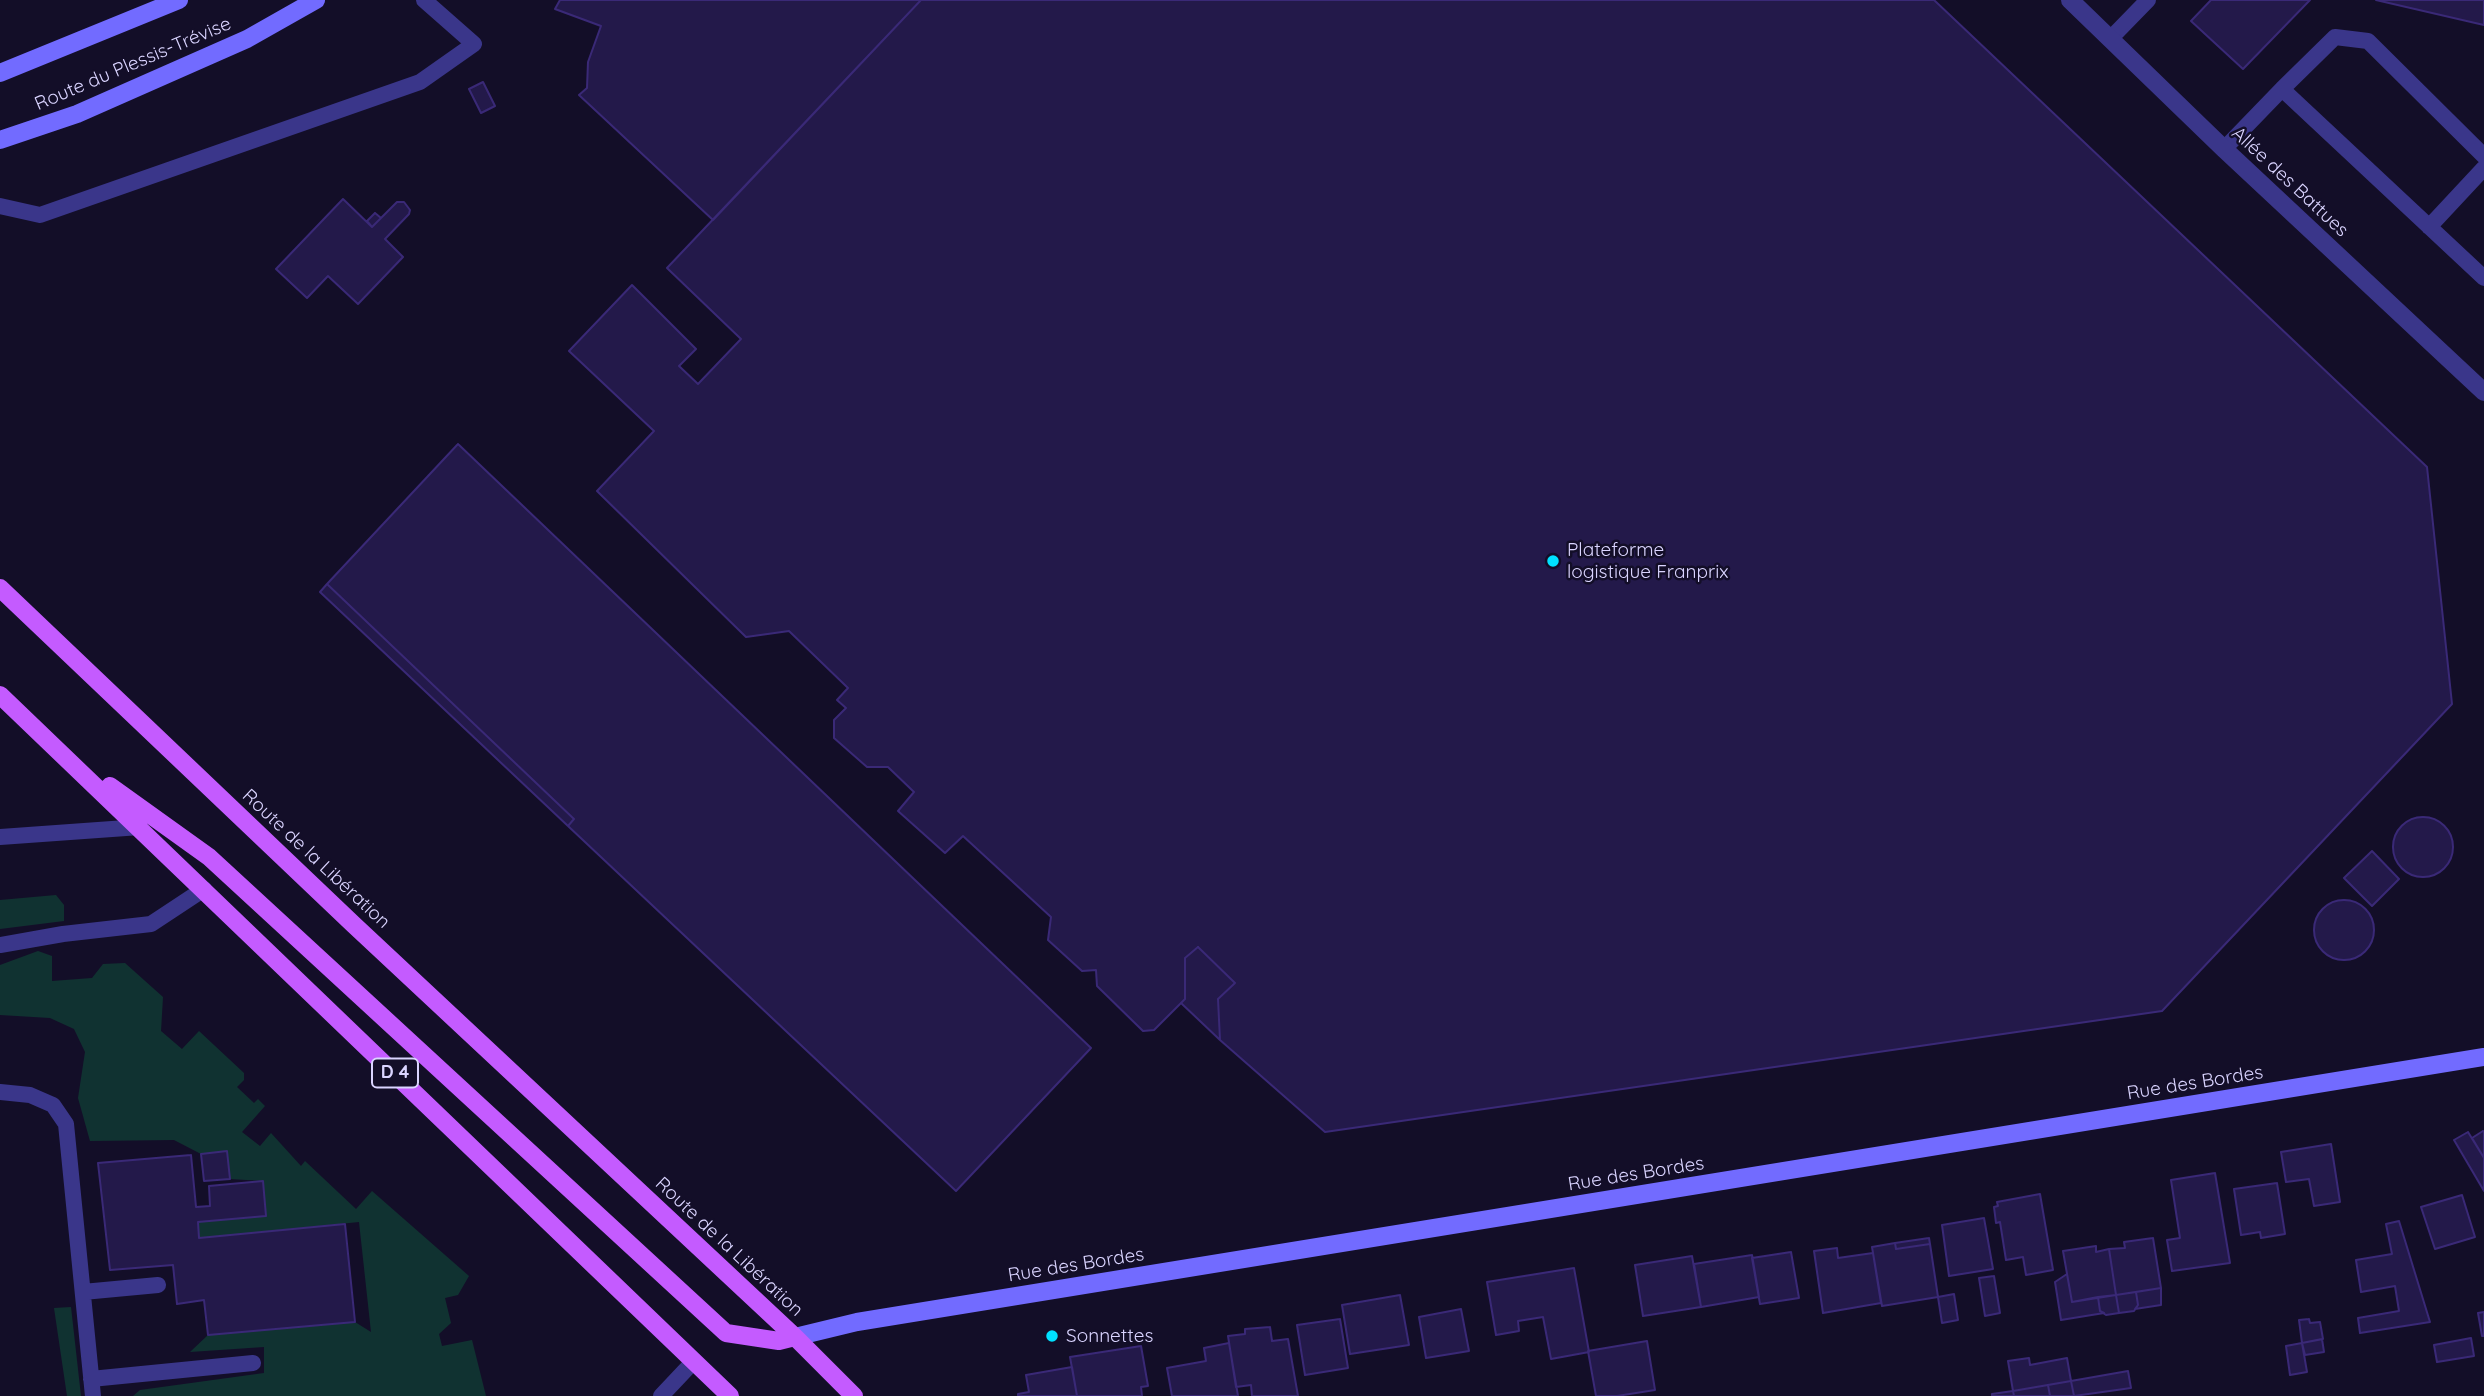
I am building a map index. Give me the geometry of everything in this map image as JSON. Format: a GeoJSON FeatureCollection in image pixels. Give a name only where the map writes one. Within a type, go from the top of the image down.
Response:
{"type":"FeatureCollection","features":[{"type":"Feature","properties":{"kind":"main road","name":"Route de la Libération"},"geometry":{"type":"LineString","coordinates":[[0,588],[354,925],[795,1337]]}},
{"type":"Feature","properties":{"kind":"main road","name":"Route de la Libération"},"geometry":{"type":"LineString","coordinates":[[0,695],[730,1396]]}},
{"type":"Feature","properties":{"kind":"main road","name":"Route de la Libération"},"geometry":{"type":"LineString","coordinates":[[59,750],[209,858],[726,1333],[779,1341],[795,1337]]}},
{"type":"Feature","properties":{"kind":"main road"},"geometry":{"type":"LineString","coordinates":[[795,1337],[854,1396]]}},
{"type":"Feature","properties":{"kind":"street"},"geometry":{"type":"LineString","coordinates":[[0,73],[179,0]]}},
{"type":"Feature","properties":{"kind":"street","name":"Route du Plessis-Trévise"},"geometry":{"type":"LineString","coordinates":[[0,140],[89,109],[247,39],[316,0]]}},
{"type":"Feature","properties":{"kind":"street","name":"Allée des Battues"},"geometry":{"type":"LineString","coordinates":[[2070,0],[2224,149],[2484,392]]}},
{"type":"Feature","properties":{"kind":"street","name":"Rue des Bordes"},"geometry":{"type":"LineString","coordinates":[[795,1337],[857,1322],[2484,1058]]}},
{"type":"Feature","properties":{"kind":"lane"},"geometry":{"type":"LineString","coordinates":[[0,206],[40,215],[420,82],[474,44],[424,0]]}},
{"type":"Feature","properties":{"kind":"lane"},"geometry":{"type":"LineString","coordinates":[[2110,39],[2148,0]]}},
{"type":"Feature","properties":{"kind":"lane"},"geometry":{"type":"LineString","coordinates":[[2224,149],[2335,37],[2368,41],[2484,156]]}},
{"type":"Feature","properties":{"kind":"lane"},"geometry":{"type":"LineString","coordinates":[[2282,89],[2484,278]]}},
{"type":"Feature","properties":{"kind":"lane"},"geometry":{"type":"LineString","coordinates":[[2429,227],[2484,168]]}},
{"type":"Feature","properties":{"kind":"lane"},"geometry":{"type":"LineString","coordinates":[[0,837],[140,827]]}},
{"type":"Feature","properties":{"kind":"lane"},"geometry":{"type":"LineString","coordinates":[[0,945],[63,934],[151,924],[204,890]]}},
{"type":"Feature","properties":{"kind":"lane"},"geometry":{"type":"LineString","coordinates":[[0,1092],[30,1095],[53,1105],[66,1124],[93,1396]]}},
{"type":"Feature","properties":{"kind":"lane"},"geometry":{"type":"LineString","coordinates":[[83,1292],[158,1285]]}},
{"type":"Feature","properties":{"kind":"lane"},"geometry":{"type":"LineString","coordinates":[[661,1396],[694,1361]]}},
{"type":"Feature","properties":{"kind":"lane"},"geometry":{"type":"LineString","coordinates":[[91,1379],[253,1363]]}},
{"type":"Feature","properties":{"kind":"green space"},"geometry":{"type":"Polygon","coordinates":[[[56,895],[64,905],[64,921],[0,929],[0,900],[56,895]]]}},
{"type":"Feature","properties":{"kind":"green space"},"geometry":{"type":"Polygon","coordinates":[[[38,951],[52,956],[52,981],[92,978],[103,964],[125,963],[163,997],[161,1031],[182,1049],[199,1031],[244,1073],[244,1080],[237,1087],[254,1103],[258,1099],[265,1106],[242,1132],[260,1146],[271,1133],[301,1166],[305,1161],[356,1209],[372,1191],[469,1276],[458,1295],[445,1298],[451,1323],[439,1334],[442,1346],[472,1340],[486,1396],[133,1396],[140,1390],[264,1373],[264,1347],[190,1352],[208,1335],[355,1322],[371,1332],[359,1222],[199,1238],[198,1222],[266,1216],[263,1181],[230,1179],[227,1151],[201,1154],[174,1140],[90,1141],[78,1098],[85,1052],[74,1029],[50,1018],[0,1015],[0,965],[38,951]]]}},
{"type":"Feature","properties":{"kind":"green space"},"geometry":{"type":"Polygon","coordinates":[[[71,1307],[81,1396],[67,1396],[54,1308],[71,1307]]]}},
{"type":"Feature","properties":{"kind":"building"},"geometry":{"type":"Polygon","coordinates":[[[560,0],[921,0],[713,220],[579,95],[587,88],[588,62],[601,26],[555,9],[560,0]]]}},
{"type":"Feature","properties":{"kind":"building","name":"Plateforme logistique Franprix"},"geometry":{"type":"Polygon","coordinates":[[[921,0],[1934,0],[2427,467],[2452,704],[2162,1011],[1325,1132],[1220,1040],[1218,999],[1235,983],[1198,947],[1185,958],[1185,999],[1154,1030],[1143,1031],[1097,986],[1096,970],[1082,971],[1048,940],[1051,917],[963,836],[945,853],[898,811],[914,792],[888,767],[867,767],[834,738],[834,720],[846,708],[837,700],[848,688],[789,631],[746,637],[597,491],[654,431],[569,351],[632,285],[696,349],[679,366],[698,384],[741,339],[667,268],[921,0]]]}},
{"type":"Feature","properties":{"kind":"building"},"geometry":{"type":"Polygon","coordinates":[[[2211,0],[2310,0],[2243,69],[2191,21],[2211,0]]]}},
{"type":"Feature","properties":{"kind":"building"},"geometry":{"type":"Polygon","coordinates":[[[2376,0],[2484,0],[2484,25],[2376,0]]]}},
{"type":"Feature","properties":{"kind":"building"},"geometry":{"type":"Polygon","coordinates":[[[483,82],[495,106],[481,113],[469,89],[483,82]]]}},
{"type":"Feature","properties":{"kind":"building"},"geometry":{"type":"Polygon","coordinates":[[[343,199],[372,227],[397,202],[404,202],[410,210],[385,239],[403,257],[358,304],[328,276],[307,298],[276,269],[343,199]]]}},
{"type":"Feature","properties":{"kind":"building"},"geometry":{"type":"Polygon","coordinates":[[[375,213],[381,218],[372,227],[367,221],[375,213]]]}},
{"type":"Feature","properties":{"kind":"building"},"geometry":{"type":"Polygon","coordinates":[[[458,444],[1091,1048],[956,1191],[568,826],[574,819],[327,584],[458,444]]]}},
{"type":"Feature","properties":{"kind":"building"},"geometry":{"type":"Polygon","coordinates":[[[327,584],[574,819],[568,826],[320,592],[327,584]]]}},
{"type":"Feature","properties":{"kind":"building"},"geometry":{"type":"Polygon","coordinates":[[[2423,817],[2440,822],[2448,830],[2453,847],[2448,864],[2440,872],[2423,877],[2406,872],[2398,864],[2393,847],[2398,830],[2406,822],[2423,817]]]}},
{"type":"Feature","properties":{"kind":"building"},"geometry":{"type":"Polygon","coordinates":[[[2372,851],[2399,879],[2372,906],[2344,878],[2372,851]]]}},
{"type":"Feature","properties":{"kind":"building"},"geometry":{"type":"Polygon","coordinates":[[[2344,900],[2361,905],[2369,913],[2374,930],[2369,947],[2361,955],[2344,960],[2327,955],[2319,947],[2314,930],[2319,913],[2327,905],[2344,900]]]}},
{"type":"Feature","properties":{"kind":"building"},"geometry":{"type":"Polygon","coordinates":[[[1198,947],[1235,983],[1218,999],[1220,1040],[1181,1003],[1185,999],[1185,958],[1198,947]]]}},
{"type":"Feature","properties":{"kind":"building"},"geometry":{"type":"Polygon","coordinates":[[[2468,1132],[2484,1158],[2484,1191],[2454,1140],[2468,1132]]]}},
{"type":"Feature","properties":{"kind":"building"},"geometry":{"type":"Polygon","coordinates":[[[2484,1132],[2484,1158],[2472,1138],[2484,1132]]]}},
{"type":"Feature","properties":{"kind":"building"},"geometry":{"type":"Polygon","coordinates":[[[2331,1144],[2340,1202],[2314,1206],[2309,1179],[2286,1182],[2281,1152],[2331,1144]]]}},
{"type":"Feature","properties":{"kind":"building"},"geometry":{"type":"Polygon","coordinates":[[[227,1151],[230,1179],[204,1181],[201,1154],[227,1151]]]}},
{"type":"Feature","properties":{"kind":"building"},"geometry":{"type":"Polygon","coordinates":[[[191,1155],[196,1207],[210,1206],[209,1186],[263,1181],[266,1216],[198,1222],[199,1238],[345,1224],[355,1322],[208,1335],[204,1300],[177,1304],[173,1265],[110,1270],[98,1163],[191,1155]]]}},
{"type":"Feature","properties":{"kind":"building"},"geometry":{"type":"Polygon","coordinates":[[[2215,1173],[2230,1263],[2172,1271],[2167,1240],[2180,1238],[2171,1180],[2215,1173]]]}},
{"type":"Feature","properties":{"kind":"building"},"geometry":{"type":"Polygon","coordinates":[[[2277,1183],[2285,1234],[2261,1238],[2260,1232],[2241,1235],[2234,1189],[2277,1183]]]}},
{"type":"Feature","properties":{"kind":"building"},"geometry":{"type":"Polygon","coordinates":[[[2040,1194],[2053,1270],[2026,1275],[2023,1257],[2006,1260],[2000,1222],[1996,1223],[1994,1207],[1998,1206],[1997,1202],[2040,1194]]]}},
{"type":"Feature","properties":{"kind":"building"},"geometry":{"type":"Polygon","coordinates":[[[2462,1195],[2475,1237],[2435,1249],[2421,1207],[2462,1195]]]}},
{"type":"Feature","properties":{"kind":"building"},"geometry":{"type":"Polygon","coordinates":[[[1984,1218],[1993,1269],[1949,1276],[1942,1225],[1984,1218]]]}},
{"type":"Feature","properties":{"kind":"building"},"geometry":{"type":"Polygon","coordinates":[[[2399,1221],[2430,1322],[2360,1333],[2358,1318],[2399,1311],[2395,1286],[2361,1292],[2356,1260],[2392,1254],[2386,1224],[2399,1221]]]}},
{"type":"Feature","properties":{"kind":"building"},"geometry":{"type":"Polygon","coordinates":[[[1929,1238],[1930,1244],[1896,1249],[1895,1243],[1929,1238]]]}},
{"type":"Feature","properties":{"kind":"building"},"geometry":{"type":"Polygon","coordinates":[[[2153,1238],[2161,1288],[2116,1295],[2109,1249],[2125,1248],[2124,1242],[2153,1238]]]}},
{"type":"Feature","properties":{"kind":"building"},"geometry":{"type":"Polygon","coordinates":[[[1895,1243],[1896,1249],[1930,1244],[1938,1297],[1882,1306],[1872,1247],[1895,1243]]]}},
{"type":"Feature","properties":{"kind":"building"},"geometry":{"type":"Polygon","coordinates":[[[2096,1246],[2096,1252],[2109,1249],[2116,1295],[2072,1302],[2063,1251],[2096,1246]]]}},
{"type":"Feature","properties":{"kind":"building"},"geometry":{"type":"Polygon","coordinates":[[[1837,1248],[1838,1258],[1873,1253],[1881,1303],[1823,1313],[1814,1251],[1837,1248]]]}},
{"type":"Feature","properties":{"kind":"building"},"geometry":{"type":"Polygon","coordinates":[[[1791,1252],[1799,1298],[1760,1304],[1752,1258],[1791,1252]]]}},
{"type":"Feature","properties":{"kind":"building"},"geometry":{"type":"Polygon","coordinates":[[[1752,1255],[1759,1297],[1701,1307],[1694,1264],[1752,1255]]]}},
{"type":"Feature","properties":{"kind":"building"},"geometry":{"type":"Polygon","coordinates":[[[1692,1256],[1701,1307],[1643,1316],[1635,1265],[1692,1256]]]}},
{"type":"Feature","properties":{"kind":"building"},"geometry":{"type":"Polygon","coordinates":[[[1574,1268],[1589,1352],[1551,1359],[1543,1317],[1518,1321],[1519,1331],[1496,1335],[1487,1282],[1574,1268]]]}},
{"type":"Feature","properties":{"kind":"building"},"geometry":{"type":"Polygon","coordinates":[[[2067,1274],[2072,1302],[2098,1297],[2100,1311],[2104,1313],[2061,1320],[2055,1282],[2067,1274]]]}},
{"type":"Feature","properties":{"kind":"building"},"geometry":{"type":"Polygon","coordinates":[[[1994,1276],[2000,1313],[1985,1316],[1979,1278],[1994,1276]]]}},
{"type":"Feature","properties":{"kind":"building"},"geometry":{"type":"Polygon","coordinates":[[[2161,1288],[2161,1305],[2135,1309],[2138,1305],[2136,1292],[2161,1288]]]}},
{"type":"Feature","properties":{"kind":"building"},"geometry":{"type":"Polygon","coordinates":[[[2136,1292],[2138,1305],[2134,1311],[2119,1313],[2116,1295],[2136,1292]]]}},
{"type":"Feature","properties":{"kind":"building"},"geometry":{"type":"Polygon","coordinates":[[[1954,1294],[1958,1320],[1942,1323],[1938,1297],[1954,1294]]]}},
{"type":"Feature","properties":{"kind":"building"},"geometry":{"type":"Polygon","coordinates":[[[1400,1295],[1409,1345],[1350,1354],[1342,1305],[1400,1295]]]}},
{"type":"Feature","properties":{"kind":"building"},"geometry":{"type":"Polygon","coordinates":[[[2116,1295],[2119,1313],[2106,1315],[2100,1311],[2098,1297],[2116,1295]]]}},
{"type":"Feature","properties":{"kind":"building"},"geometry":{"type":"Polygon","coordinates":[[[1461,1309],[1469,1351],[1426,1358],[1419,1317],[1461,1309]]]}},
{"type":"Feature","properties":{"kind":"building"},"geometry":{"type":"Polygon","coordinates":[[[2484,1312],[2484,1336],[2482,1336],[2478,1313],[2484,1312]]]}},
{"type":"Feature","properties":{"kind":"building"},"geometry":{"type":"Polygon","coordinates":[[[1340,1319],[1348,1368],[1305,1375],[1297,1325],[1340,1319]]]}},
{"type":"Feature","properties":{"kind":"building"},"geometry":{"type":"Polygon","coordinates":[[[2309,1319],[2310,1323],[2320,1322],[2323,1339],[2302,1343],[2299,1320],[2309,1319]]]}},
{"type":"Feature","properties":{"kind":"building"},"geometry":{"type":"Polygon","coordinates":[[[1270,1327],[1272,1341],[1288,1339],[1298,1396],[1252,1396],[1251,1385],[1236,1387],[1228,1336],[1245,1334],[1245,1329],[1270,1327]]]}},
{"type":"Feature","properties":{"kind":"building"},"geometry":{"type":"Polygon","coordinates":[[[2471,1338],[2474,1356],[2437,1362],[2434,1345],[2471,1338]]]}},
{"type":"Feature","properties":{"kind":"building"},"geometry":{"type":"Polygon","coordinates":[[[2322,1339],[2324,1352],[2305,1355],[2302,1343],[2322,1339]]]}},
{"type":"Feature","properties":{"kind":"building"},"geometry":{"type":"Polygon","coordinates":[[[1647,1341],[1655,1390],[1617,1396],[1596,1396],[1588,1351],[1647,1341]]]}},
{"type":"Feature","properties":{"kind":"building"},"geometry":{"type":"Polygon","coordinates":[[[1229,1343],[1238,1396],[1172,1396],[1167,1368],[1206,1361],[1204,1348],[1229,1343]]]}},
{"type":"Feature","properties":{"kind":"building"},"geometry":{"type":"Polygon","coordinates":[[[2302,1343],[2307,1372],[2290,1375],[2286,1346],[2302,1343]]]}},
{"type":"Feature","properties":{"kind":"building"},"geometry":{"type":"Polygon","coordinates":[[[1141,1346],[1148,1386],[1141,1387],[1142,1396],[1077,1396],[1070,1357],[1141,1346]]]}},
{"type":"Feature","properties":{"kind":"building"},"geometry":{"type":"Polygon","coordinates":[[[2029,1358],[2030,1365],[2067,1358],[2071,1381],[2013,1391],[2008,1361],[2029,1358]]]}},
{"type":"Feature","properties":{"kind":"building"},"geometry":{"type":"Polygon","coordinates":[[[1072,1367],[1077,1396],[1018,1396],[1029,1392],[1026,1375],[1072,1367]]]}},
{"type":"Feature","properties":{"kind":"building"},"geometry":{"type":"Polygon","coordinates":[[[2128,1371],[2131,1388],[2074,1396],[2071,1381],[2128,1371]]]}},
{"type":"Feature","properties":{"kind":"building"},"geometry":{"type":"Polygon","coordinates":[[[2071,1381],[2074,1396],[2050,1396],[2048,1385],[2071,1381]]]}},
{"type":"Feature","properties":{"kind":"building"},"geometry":{"type":"Polygon","coordinates":[[[2048,1385],[2050,1396],[2014,1396],[2013,1391],[2048,1385]]]}},
{"type":"Feature","properties":{"kind":"building"},"geometry":{"type":"Polygon","coordinates":[[[2013,1391],[2014,1396],[1992,1396],[1992,1394],[2013,1391]]]}},
{"type":"Feature","properties":{"kind":"place","name":"Plateforme logistique Franprix"},"geometry":{"type":"Point","coordinates":[1553,561]}},
{"type":"Feature","properties":{"kind":"place","name":"Sonnettes"},"geometry":{"type":"Point","coordinates":[1052,1336]}}]}
